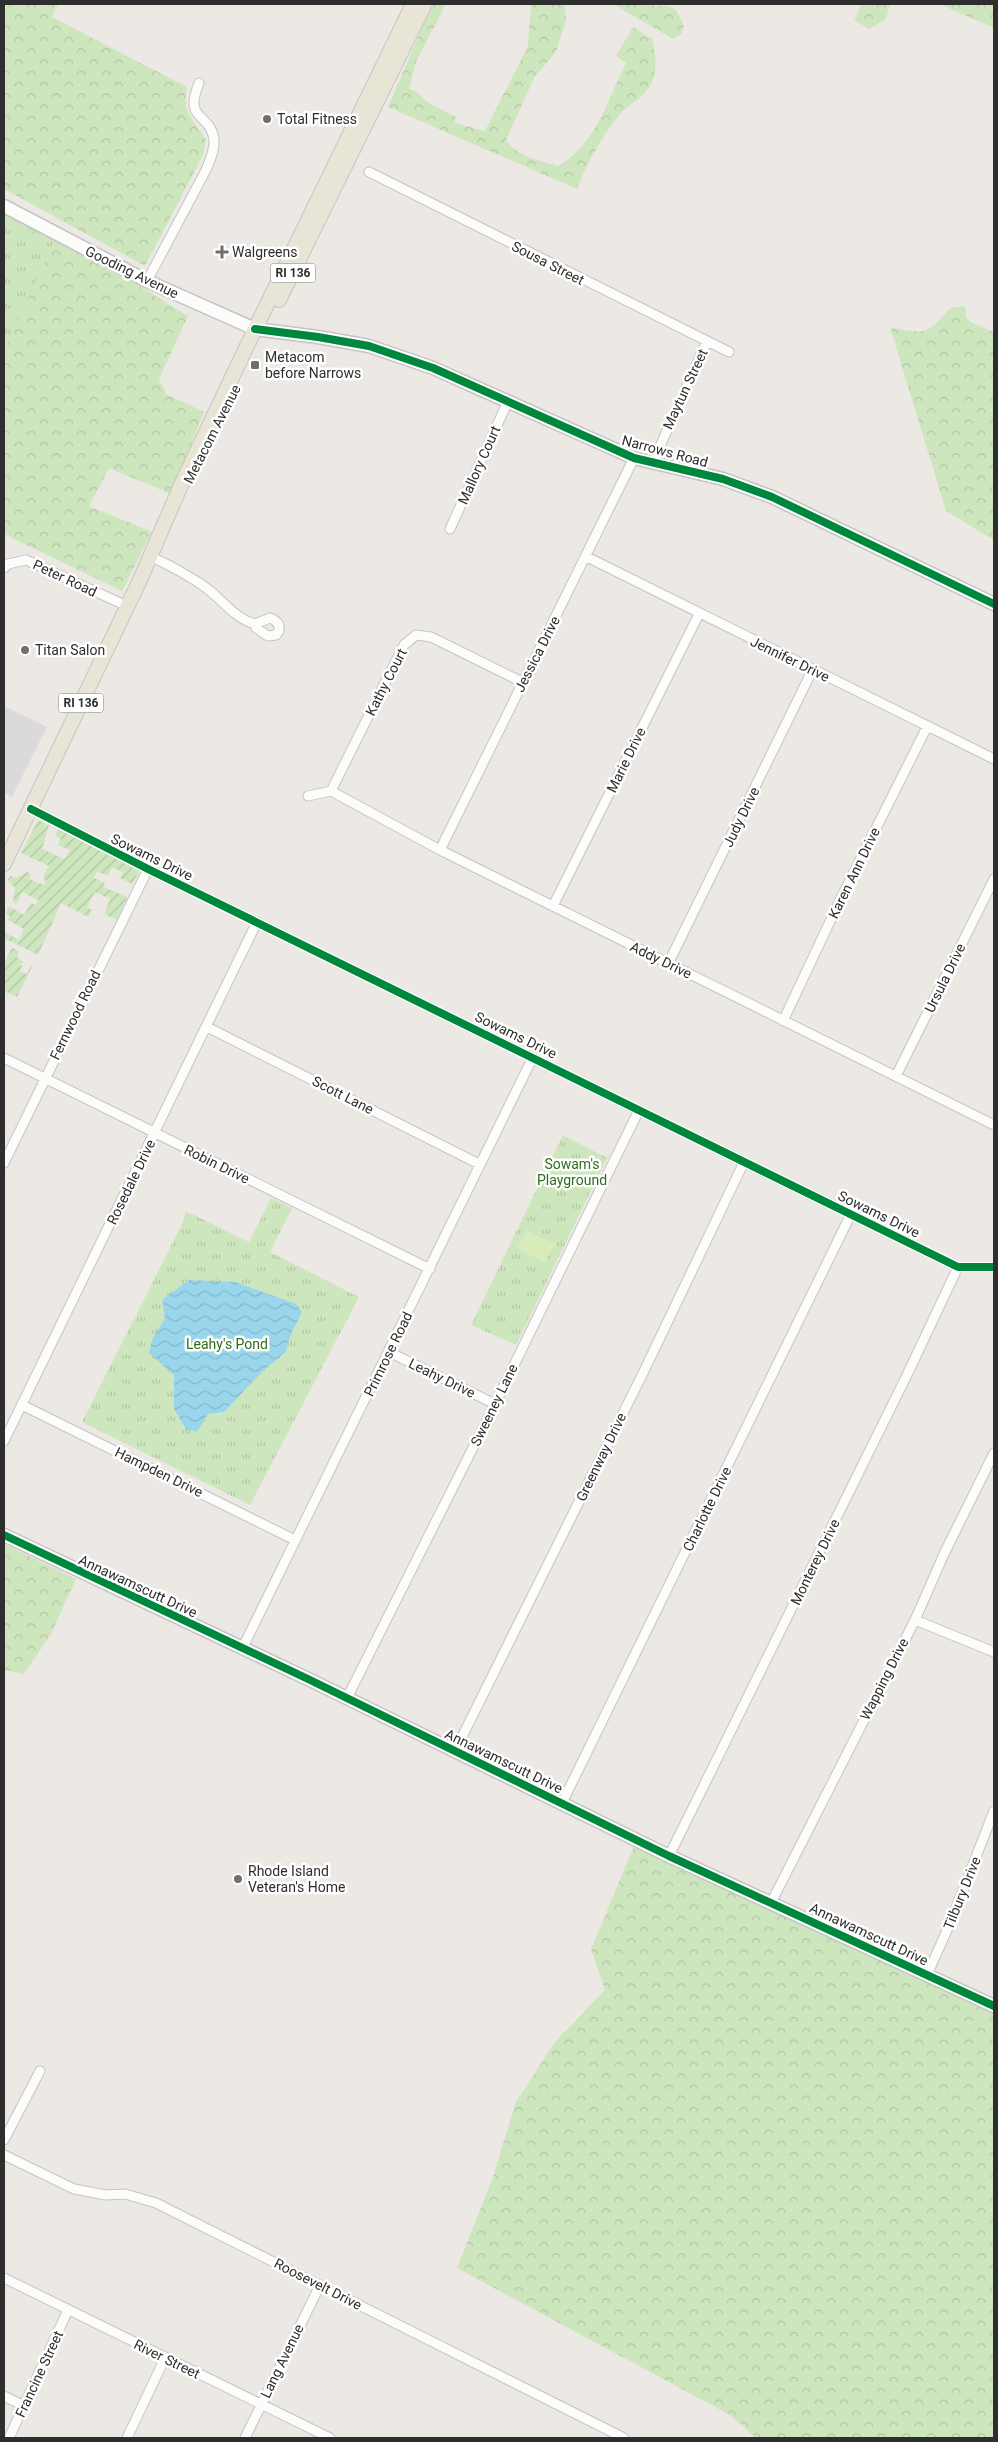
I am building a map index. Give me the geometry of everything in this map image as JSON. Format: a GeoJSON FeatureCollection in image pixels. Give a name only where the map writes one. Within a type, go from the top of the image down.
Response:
{"type":"FeatureCollection","features":[{"type":"Feature","properties":{"kind":"main road","name":"Metacom Avenue"},"geometry":{"type":"LineString","coordinates":[[260,329],[413,4]]}},
{"type":"Feature","properties":{"kind":"main road","name":"Metacom Avenue"},"geometry":{"type":"LineString","coordinates":[[4,864],[156,541],[260,329],[425,4]]}},
{"type":"Feature","properties":{"kind":"street"},"geometry":{"type":"LineString","coordinates":[[147,282],[206,170],[214,151],[213,135],[199,117],[193,105],[193,97],[200,83]]}},
{"type":"Feature","properties":{"kind":"street","name":"Sousa Street"},"geometry":{"type":"LineString","coordinates":[[369,172],[706,343],[729,352]]}},
{"type":"Feature","properties":{"kind":"street","name":"Gooding Avenue"},"geometry":{"type":"LineString","coordinates":[[4,206],[147,282],[260,329]]}},
{"type":"Feature","properties":{"kind":"street","name":"Narrows Road"},"geometry":{"type":"LineString","coordinates":[[260,329],[369,346],[433,368],[634,458],[723,479],[772,497],[994,604]]}},
{"type":"Feature","properties":{"kind":"street","name":"Maytun Street"},"geometry":{"type":"LineString","coordinates":[[653,462],[706,343]]}},
{"type":"Feature","properties":{"kind":"street","name":"Mallory Court"},"geometry":{"type":"LineString","coordinates":[[450,529],[508,401]]}},
{"type":"Feature","properties":{"kind":"street","name":"Jessica Drive"},"geometry":{"type":"LineString","coordinates":[[440,850],[522,682],[587,557],[634,458]]}},
{"type":"Feature","properties":{"kind":"street"},"geometry":{"type":"LineString","coordinates":[[150,556],[184,574],[211,592],[246,622],[255,624]]}},
{"type":"Feature","properties":{"kind":"street","name":"Jennifer Drive"},"geometry":{"type":"LineString","coordinates":[[587,557],[994,759]]}},
{"type":"Feature","properties":{"kind":"street","name":"Peter Road"},"geometry":{"type":"LineString","coordinates":[[4,568],[8,564],[26,560],[127,606]]}},
{"type":"Feature","properties":{"kind":"street","name":"Marie Drive"},"geometry":{"type":"LineString","coordinates":[[553,906],[699,614]]}},
{"type":"Feature","properties":{"kind":"street","name":"Kathy Court"},"geometry":{"type":"LineString","coordinates":[[331,791],[404,645],[416,635],[431,637],[522,682]]}},
{"type":"Feature","properties":{"kind":"street","name":"Judy Drive"},"geometry":{"type":"LineString","coordinates":[[668,964],[812,670]]}},
{"type":"Feature","properties":{"kind":"street","name":"Karen Ann Drive"},"geometry":{"type":"LineString","coordinates":[[783,1021],[842,896],[927,727]]}},
{"type":"Feature","properties":{"kind":"street"},"geometry":{"type":"LineString","coordinates":[[308,796],[331,791]]}},
{"type":"Feature","properties":{"kind":"street","name":"Addy Drive"},"geometry":{"type":"LineString","coordinates":[[331,791],[440,850],[994,1125]]}},
{"type":"Feature","properties":{"kind":"street","name":"Sowams Drive"},"geometry":{"type":"LineString","coordinates":[[31,809],[958,1267],[994,1267]]}},
{"type":"Feature","properties":{"kind":"street","name":"Fernwood Road"},"geometry":{"type":"LineString","coordinates":[[4,1162],[148,868]]}},
{"type":"Feature","properties":{"kind":"street","name":"Ursula Drive"},"geometry":{"type":"LineString","coordinates":[[896,1076],[994,879]]}},
{"type":"Feature","properties":{"kind":"street","name":"Rosedale Drive"},"geometry":{"type":"LineString","coordinates":[[4,1442],[257,922]]}},
{"type":"Feature","properties":{"kind":"street","name":"Scott Lane"},"geometry":{"type":"LineString","coordinates":[[206,1027],[479,1164]]}},
{"type":"Feature","properties":{"kind":"street","name":"Primrose Road"},"geometry":{"type":"LineString","coordinates":[[242,1649],[533,1057]]}},
{"type":"Feature","properties":{"kind":"street","name":"Robin Drive"},"geometry":{"type":"LineString","coordinates":[[4,1058],[430,1269]]}},
{"type":"Feature","properties":{"kind":"street","name":"Sweeney Lane"},"geometry":{"type":"LineString","coordinates":[[346,1698],[495,1404],[639,1110]]}},
{"type":"Feature","properties":{"kind":"street","name":"Greenway Drive"},"geometry":{"type":"LineString","coordinates":[[455,1750],[645,1369],[744,1162]]}},
{"type":"Feature","properties":{"kind":"street","name":"Charlotte Drive"},"geometry":{"type":"LineString","coordinates":[[562,1803],[851,1214]]}},
{"type":"Feature","properties":{"kind":"street","name":"Monterey Drive"},"geometry":{"type":"LineString","coordinates":[[669,1856],[899,1393],[958,1267]]}},
{"type":"Feature","properties":{"kind":"street","name":"Leahy Drive"},"geometry":{"type":"LineString","coordinates":[[389,1352],[495,1404]]}},
{"type":"Feature","properties":{"kind":"street","name":"Hampden Drive"},"geometry":{"type":"LineString","coordinates":[[22,1405],[295,1540]]}},
{"type":"Feature","properties":{"kind":"street","name":"Wapping Drive"},"geometry":{"type":"LineString","coordinates":[[771,1903],[915,1620],[944,1554],[994,1453]]}},
{"type":"Feature","properties":{"kind":"street","name":"Annawamscutt Drive"},"geometry":{"type":"LineString","coordinates":[[4,1535],[455,1750],[669,1856],[994,2006]]}},
{"type":"Feature","properties":{"kind":"street"},"geometry":{"type":"LineString","coordinates":[[915,1620],[994,1652]]}},
{"type":"Feature","properties":{"kind":"street","name":"Tilbury Drive"},"geometry":{"type":"LineString","coordinates":[[927,1974],[952,1920],[994,1811]]}},
{"type":"Feature","properties":{"kind":"street"},"geometry":{"type":"LineString","coordinates":[[4,2140],[40,2071]]}},
{"type":"Feature","properties":{"kind":"street","name":"Roosevelt Drive"},"geometry":{"type":"LineString","coordinates":[[4,2156],[74,2189],[106,2195],[125,2194],[156,2203],[624,2438]]}},
{"type":"Feature","properties":{"kind":"street","name":"River Street"},"geometry":{"type":"LineString","coordinates":[[4,2278],[330,2438]]}},
{"type":"Feature","properties":{"kind":"street","name":"Lang Avenue"},"geometry":{"type":"LineString","coordinates":[[245,2438],[320,2285]]}},
{"type":"Feature","properties":{"kind":"street","name":"Francine Street"},"geometry":{"type":"LineString","coordinates":[[9,2438],[68,2310]]}},
{"type":"Feature","properties":{"kind":"street"},"geometry":{"type":"LineString","coordinates":[[127,2438],[165,2358]]}},
{"type":"Feature","properties":{"kind":"street"},"geometry":{"type":"LineString","coordinates":[[4,2396],[24,2406]]}},
{"type":"Feature","properties":{"kind":"shaded area"},"geometry":{"type":"Polygon","coordinates":[[[4,706],[47,727],[12,797],[4,792],[4,706]]]}},
{"type":"Feature","properties":{"kind":"green space"},"geometry":{"type":"Polygon","coordinates":[[[4,4],[58,4],[52,17],[187,87],[187,110],[206,140],[203,155],[145,266],[4,189],[4,4]]]}},
{"type":"Feature","properties":{"kind":"green space"},"geometry":{"type":"Polygon","coordinates":[[[430,4],[446,4],[416,62],[409,89],[415,91],[429,103],[456,117],[455,123],[485,131],[528,46],[531,4],[565,4],[566,20],[556,52],[534,78],[506,140],[523,154],[558,166],[582,147],[599,120],[626,63],[616,56],[633,27],[652,39],[656,62],[654,76],[648,90],[621,113],[608,130],[596,149],[577,189],[388,107],[431,7],[430,4]]]}},
{"type":"Feature","properties":{"kind":"green space"},"geometry":{"type":"Polygon","coordinates":[[[613,4],[669,6],[676,10],[684,25],[682,33],[673,39],[613,4]]]}},
{"type":"Feature","properties":{"kind":"green space"},"geometry":{"type":"Polygon","coordinates":[[[862,4],[890,4],[886,19],[869,29],[854,20],[862,4]]]}},
{"type":"Feature","properties":{"kind":"green space"},"geometry":{"type":"Polygon","coordinates":[[[939,4],[994,4],[994,28],[939,4]]]}},
{"type":"Feature","properties":{"kind":"green space"},"geometry":{"type":"Polygon","coordinates":[[[4,214],[136,284],[188,316],[159,379],[166,394],[204,412],[171,494],[109,468],[89,506],[152,532],[122,591],[4,534],[4,214]]]}},
{"type":"Feature","properties":{"kind":"green space"},"geometry":{"type":"Polygon","coordinates":[[[4,217],[54,243],[4,350],[4,217]]]}},
{"type":"Feature","properties":{"kind":"green space"},"geometry":{"type":"Polygon","coordinates":[[[965,306],[966,317],[972,323],[994,332],[994,540],[946,511],[890,327],[910,331],[924,331],[936,324],[950,308],[965,306]]]}},
{"type":"Feature","properties":{"kind":"green space"},"geometry":{"type":"Polygon","coordinates":[[[38,820],[49,825],[42,849],[64,859],[70,850],[58,845],[61,839],[55,836],[58,829],[140,870],[132,884],[120,878],[123,872],[112,867],[108,876],[97,871],[94,878],[105,883],[103,887],[127,897],[117,920],[104,914],[110,899],[95,892],[87,907],[92,910],[88,917],[61,903],[38,955],[4,938],[4,932],[19,940],[24,929],[8,920],[10,916],[6,913],[9,906],[24,915],[31,903],[36,905],[38,900],[22,892],[16,904],[13,902],[15,888],[8,880],[10,876],[17,878],[27,872],[31,874],[29,879],[44,885],[46,881],[43,877],[49,866],[21,853],[38,820]]]}},
{"type":"Feature","properties":{"kind":"green space"},"geometry":{"type":"Polygon","coordinates":[[[12,948],[19,951],[17,958],[24,962],[20,964],[22,966],[20,971],[27,974],[33,965],[17,997],[4,991],[4,964],[12,948]]]}},
{"type":"Feature","properties":{"kind":"green space","name":"Sowam's Playground"},"geometry":{"type":"Polygon","coordinates":[[[563,1135],[607,1158],[516,1345],[471,1325],[563,1135]]]}},
{"type":"Feature","properties":{"kind":"green space","name":"Leahy's Pond"},"geometry":{"type":"Polygon","coordinates":[[[271,1198],[292,1208],[270,1252],[359,1297],[250,1505],[82,1422],[182,1224],[186,1211],[249,1242],[271,1198]]]}},
{"type":"Feature","properties":{"kind":"green space"},"geometry":{"type":"Polygon","coordinates":[[[526,1230],[555,1244],[545,1263],[517,1249],[526,1230]]]}},
{"type":"Feature","properties":{"kind":"green space"},"geometry":{"type":"Polygon","coordinates":[[[4,1544],[76,1579],[51,1634],[24,1674],[4,1670],[4,1544]]]}},
{"type":"Feature","properties":{"kind":"green space"},"geometry":{"type":"Polygon","coordinates":[[[635,1844],[994,2007],[994,2438],[756,2438],[730,2415],[457,2268],[493,2177],[516,2102],[555,2042],[605,1990],[591,1949],[635,1844]]]}},
{"type":"Feature","properties":{"kind":"water"},"geometry":{"type":"Polygon","coordinates":[[[189,1280],[235,1282],[296,1304],[302,1312],[291,1334],[286,1351],[262,1372],[224,1412],[208,1414],[197,1432],[186,1429],[174,1409],[174,1375],[149,1353],[152,1340],[165,1318],[162,1300],[189,1280]]]}},
{"type":"Feature","properties":{"kind":"cycle path"},"geometry":{"type":"LineString","coordinates":[[255,329],[369,346],[433,368],[634,458],[723,479],[772,497],[994,604]]}},
{"type":"Feature","properties":{"kind":"cycle path"},"geometry":{"type":"LineString","coordinates":[[31,809],[148,869],[958,1267],[994,1267]]}},
{"type":"Feature","properties":{"kind":"cycle path"},"geometry":{"type":"LineString","coordinates":[[4,1535],[308,1679],[669,1856],[994,2006]]}},
{"type":"Feature","properties":{"kind":"place","name":"Total Fitness"},"geometry":{"type":"Point","coordinates":[267,119]}},
{"type":"Feature","properties":{"kind":"place","name":"Walgreens"},"geometry":{"type":"Point","coordinates":[222,252]}},
{"type":"Feature","properties":{"kind":"place","name":"Metacom before Narrows"},"geometry":{"type":"Point","coordinates":[255,365]}},
{"type":"Feature","properties":{"kind":"place","name":"Titan Salon"},"geometry":{"type":"Point","coordinates":[25,650]}},
{"type":"Feature","properties":{"kind":"place","name":"Rhode Island Veteran's Home"},"geometry":{"type":"Point","coordinates":[238,1879]}}]}
